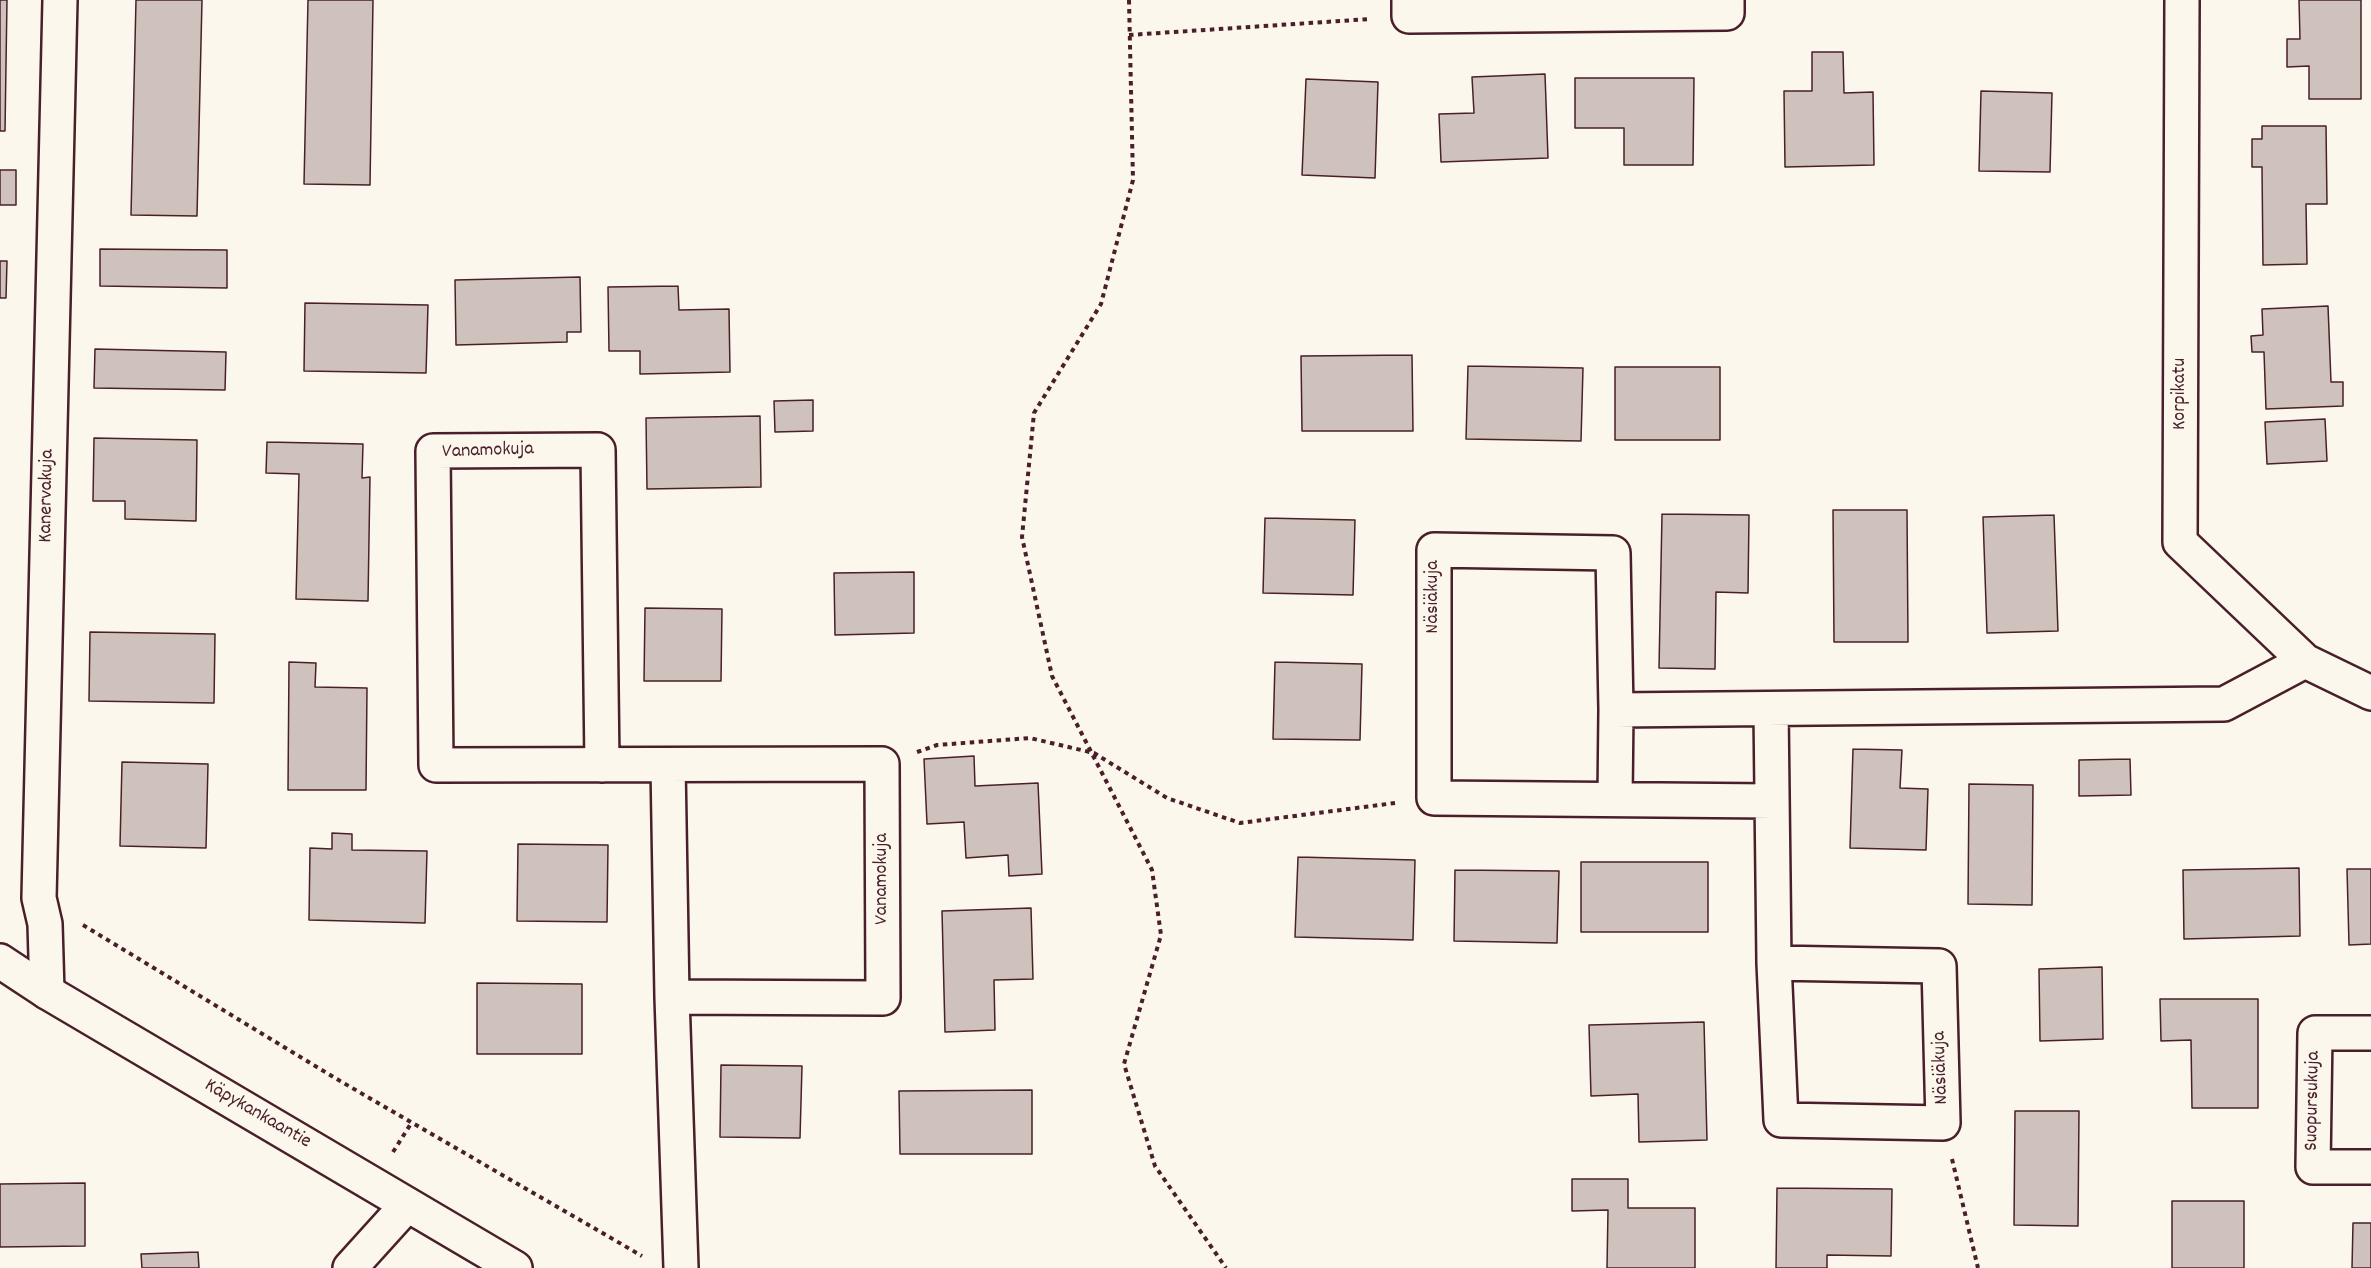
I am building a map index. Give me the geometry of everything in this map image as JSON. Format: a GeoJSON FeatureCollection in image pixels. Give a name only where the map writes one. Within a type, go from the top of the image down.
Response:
{"type":"FeatureCollection","features":[{"type":"Feature","properties":{"kind":"street","name":"Kanervakuja"},"geometry":{"type":"LineString","coordinates":[[47,992],[45,924],[39,898],[60,0]]}},
{"type":"Feature","properties":{"kind":"street"},"geometry":{"type":"LineString","coordinates":[[1409,8],[1727,13],[1728,0]]}},
{"type":"Feature","properties":{"kind":"street","name":"Korpikatu"},"geometry":{"type":"LineString","coordinates":[[2182,0],[2180,542],[2305,661],[2371,693]]}},
{"type":"Feature","properties":{"kind":"street","name":"Vanamokuja"},"geometry":{"type":"LineString","coordinates":[[602,765],[598,450],[434,451],[436,765],[602,765],[668,765],[882,764],[883,998],[672,997]]}},
{"type":"Feature","properties":{"kind":"street","name":"Näsiäkuja"},"geometry":{"type":"LineString","coordinates":[[1434,798],[1434,550],[1613,553],[1615,799]]}},
{"type":"Feature","properties":{"kind":"street"},"geometry":{"type":"LineString","coordinates":[[1616,710],[2224,704],[2305,661]]}},
{"type":"Feature","properties":{"kind":"street","name":"Näsiäkuja"},"geometry":{"type":"LineString","coordinates":[[1771,709],[1774,963],[1781,1120],[1943,1123],[1939,966],[1774,963]]}},
{"type":"Feature","properties":{"kind":"street"},"geometry":{"type":"LineString","coordinates":[[667,1265],[672,997],[668,765]]}},
{"type":"Feature","properties":{"kind":"street"},"geometry":{"type":"LineString","coordinates":[[1434,798],[1772,801]]}},
{"type":"Feature","properties":{"kind":"street","name":"Käpykankaantie"},"geometry":{"type":"LineString","coordinates":[[0,961],[47,992],[515,1268]]}},
{"type":"Feature","properties":{"kind":"street","name":"Suopursukuja"},"geometry":{"type":"LineString","coordinates":[[2371,1033],[2315,1033],[2313,1167],[2371,1167]]}},
{"type":"Feature","properties":{"kind":"street"},"geometry":{"type":"LineString","coordinates":[[350,1268],[407,1205]]}},
{"type":"Feature","properties":{"kind":"path"},"geometry":{"type":"LineString","coordinates":[[1129,0],[1133,180],[1101,304],[1034,412],[1022,537],[1052,676],[1094,753],[1152,870],[1161,936],[1124,1064],[1155,1166],[1226,1268]]}},
{"type":"Feature","properties":{"kind":"path"},"geometry":{"type":"LineString","coordinates":[[1129,35],[1409,8]]}},
{"type":"Feature","properties":{"kind":"path"},"geometry":{"type":"LineString","coordinates":[[882,764],[937,745],[1030,738],[1094,753],[1167,798],[1240,823],[1434,798]]}},
{"type":"Feature","properties":{"kind":"path"},"geometry":{"type":"LineString","coordinates":[[39,898],[335,1078],[667,1265]]}},
{"type":"Feature","properties":{"kind":"path"},"geometry":{"type":"LineString","coordinates":[[1943,1123],[1978,1268]]}},
{"type":"Feature","properties":{"kind":"building"},"geometry":{"type":"Polygon","coordinates":[[[0,0],[7,0],[5,131],[0,131],[0,0]]]}},
{"type":"Feature","properties":{"kind":"building"},"geometry":{"type":"Polygon","coordinates":[[[136,0],[202,0],[197,216],[131,215],[136,0]]]}},
{"type":"Feature","properties":{"kind":"building"},"geometry":{"type":"Polygon","coordinates":[[[308,0],[373,0],[370,185],[304,184],[308,0]]]}},
{"type":"Feature","properties":{"kind":"building"},"geometry":{"type":"Polygon","coordinates":[[[2299,0],[2361,0],[2361,99],[2309,99],[2309,66],[2287,67],[2287,39],[2300,39],[2299,0]]]}},
{"type":"Feature","properties":{"kind":"building"},"geometry":{"type":"Polygon","coordinates":[[[1812,52],[1843,52],[1844,93],[1873,92],[1874,165],[1785,167],[1784,91],[1812,91],[1812,52]]]}},
{"type":"Feature","properties":{"kind":"building"},"geometry":{"type":"Polygon","coordinates":[[[1545,74],[1548,158],[1441,162],[1439,114],[1474,113],[1472,77],[1545,74]]]}},
{"type":"Feature","properties":{"kind":"building"},"geometry":{"type":"Polygon","coordinates":[[[1575,78],[1694,78],[1693,165],[1624,165],[1624,128],[1575,128],[1575,78]]]}},
{"type":"Feature","properties":{"kind":"building"},"geometry":{"type":"Polygon","coordinates":[[[1306,79],[1378,82],[1375,178],[1302,175],[1306,79]]]}},
{"type":"Feature","properties":{"kind":"building"},"geometry":{"type":"Polygon","coordinates":[[[1981,91],[2052,93],[2050,172],[1979,171],[1981,91]]]}},
{"type":"Feature","properties":{"kind":"building"},"geometry":{"type":"Polygon","coordinates":[[[2262,126],[2326,126],[2327,204],[2306,204],[2307,264],[2263,265],[2262,167],[2252,167],[2252,139],[2262,139],[2262,126]]]}},
{"type":"Feature","properties":{"kind":"building"},"geometry":{"type":"Polygon","coordinates":[[[0,170],[16,170],[16,205],[0,205],[0,170]]]}},
{"type":"Feature","properties":{"kind":"building"},"geometry":{"type":"Polygon","coordinates":[[[100,249],[227,250],[227,288],[100,286],[100,249]]]}},
{"type":"Feature","properties":{"kind":"building"},"geometry":{"type":"Polygon","coordinates":[[[0,261],[7,261],[6,298],[0,298],[0,261]]]}},
{"type":"Feature","properties":{"kind":"building"},"geometry":{"type":"Polygon","coordinates":[[[580,277],[581,332],[567,332],[567,342],[456,345],[455,280],[580,277]]]}},
{"type":"Feature","properties":{"kind":"building"},"geometry":{"type":"Polygon","coordinates":[[[678,286],[679,310],[729,309],[730,372],[640,374],[640,351],[609,351],[608,287],[678,286]]]}},
{"type":"Feature","properties":{"kind":"building"},"geometry":{"type":"Polygon","coordinates":[[[305,303],[428,305],[426,373],[304,371],[305,303]]]}},
{"type":"Feature","properties":{"kind":"building"},"geometry":{"type":"Polygon","coordinates":[[[2328,306],[2331,382],[2343,382],[2343,406],[2266,409],[2264,352],[2252,352],[2251,336],[2263,335],[2262,309],[2328,306]]]}},
{"type":"Feature","properties":{"kind":"building"},"geometry":{"type":"Polygon","coordinates":[[[95,349],[226,352],[225,390],[94,388],[95,349]]]}},
{"type":"Feature","properties":{"kind":"building"},"geometry":{"type":"Polygon","coordinates":[[[1412,355],[1413,431],[1302,431],[1301,356],[1412,355]]]}},
{"type":"Feature","properties":{"kind":"building"},"geometry":{"type":"Polygon","coordinates":[[[1468,366],[1583,368],[1581,441],[1466,439],[1468,366]]]}},
{"type":"Feature","properties":{"kind":"building"},"geometry":{"type":"Polygon","coordinates":[[[1615,367],[1720,367],[1720,440],[1615,440],[1615,367]]]}},
{"type":"Feature","properties":{"kind":"building"},"geometry":{"type":"Polygon","coordinates":[[[813,400],[813,431],[775,432],[774,401],[813,400]]]}},
{"type":"Feature","properties":{"kind":"building"},"geometry":{"type":"Polygon","coordinates":[[[760,416],[761,487],[647,489],[646,418],[760,416]]]}},
{"type":"Feature","properties":{"kind":"building"},"geometry":{"type":"Polygon","coordinates":[[[2325,419],[2327,461],[2267,464],[2265,422],[2325,419]]]}},
{"type":"Feature","properties":{"kind":"building"},"geometry":{"type":"Polygon","coordinates":[[[94,438],[197,440],[196,521],[125,519],[125,501],[93,501],[94,438]]]}},
{"type":"Feature","properties":{"kind":"building"},"geometry":{"type":"Polygon","coordinates":[[[267,442],[363,444],[362,478],[370,477],[368,601],[296,599],[299,474],[266,473],[267,442]]]}},
{"type":"Feature","properties":{"kind":"building"},"geometry":{"type":"Polygon","coordinates":[[[1833,510],[1907,510],[1908,642],[1834,642],[1833,510]]]}},
{"type":"Feature","properties":{"kind":"building"},"geometry":{"type":"Polygon","coordinates":[[[1662,514],[1749,515],[1748,593],[1716,592],[1715,669],[1659,668],[1662,514]]]}},
{"type":"Feature","properties":{"kind":"building"},"geometry":{"type":"Polygon","coordinates":[[[2054,515],[2058,631],[1987,633],[1983,517],[2054,515]]]}},
{"type":"Feature","properties":{"kind":"building"},"geometry":{"type":"Polygon","coordinates":[[[1265,518],[1355,520],[1353,595],[1263,593],[1265,518]]]}},
{"type":"Feature","properties":{"kind":"building"},"geometry":{"type":"Polygon","coordinates":[[[914,572],[914,633],[835,635],[834,573],[914,572]]]}},
{"type":"Feature","properties":{"kind":"building"},"geometry":{"type":"Polygon","coordinates":[[[645,608],[722,609],[721,681],[644,681],[645,608]]]}},
{"type":"Feature","properties":{"kind":"building"},"geometry":{"type":"Polygon","coordinates":[[[90,632],[215,634],[214,703],[89,701],[90,632]]]}},
{"type":"Feature","properties":{"kind":"building"},"geometry":{"type":"Polygon","coordinates":[[[289,662],[316,663],[315,687],[367,688],[366,790],[288,790],[289,662]]]}},
{"type":"Feature","properties":{"kind":"building"},"geometry":{"type":"Polygon","coordinates":[[[1275,662],[1362,664],[1360,740],[1273,739],[1275,662]]]}},
{"type":"Feature","properties":{"kind":"building"},"geometry":{"type":"Polygon","coordinates":[[[1853,749],[1902,750],[1900,788],[1928,789],[1926,850],[1850,848],[1853,749]]]}},
{"type":"Feature","properties":{"kind":"building"},"geometry":{"type":"Polygon","coordinates":[[[974,756],[975,786],[1038,783],[1042,874],[1009,876],[1008,855],[966,858],[964,822],[927,824],[924,759],[974,756]]]}},
{"type":"Feature","properties":{"kind":"building"},"geometry":{"type":"Polygon","coordinates":[[[2130,759],[2131,795],[2079,796],[2079,760],[2130,759]]]}},
{"type":"Feature","properties":{"kind":"building"},"geometry":{"type":"Polygon","coordinates":[[[122,762],[208,764],[206,848],[120,846],[122,762]]]}},
{"type":"Feature","properties":{"kind":"building"},"geometry":{"type":"Polygon","coordinates":[[[1969,784],[2033,785],[2032,905],[1968,904],[1969,784]]]}},
{"type":"Feature","properties":{"kind":"building"},"geometry":{"type":"Polygon","coordinates":[[[332,833],[352,834],[352,850],[427,851],[425,923],[309,920],[310,848],[332,849],[332,833]]]}},
{"type":"Feature","properties":{"kind":"building"},"geometry":{"type":"Polygon","coordinates":[[[518,844],[608,845],[607,922],[517,921],[518,844]]]}},
{"type":"Feature","properties":{"kind":"building"},"geometry":{"type":"Polygon","coordinates":[[[1298,857],[1415,860],[1413,940],[1295,937],[1298,857]]]}},
{"type":"Feature","properties":{"kind":"building"},"geometry":{"type":"Polygon","coordinates":[[[1581,862],[1708,862],[1708,932],[1581,932],[1581,862]]]}},
{"type":"Feature","properties":{"kind":"building"},"geometry":{"type":"Polygon","coordinates":[[[2299,868],[2300,936],[2184,939],[2183,870],[2299,868]]]}},
{"type":"Feature","properties":{"kind":"building"},"geometry":{"type":"Polygon","coordinates":[[[2347,869],[2371,869],[2371,944],[2349,945],[2347,869]]]}},
{"type":"Feature","properties":{"kind":"building"},"geometry":{"type":"Polygon","coordinates":[[[1455,870],[1559,871],[1557,943],[1454,941],[1455,870]]]}},
{"type":"Feature","properties":{"kind":"building"},"geometry":{"type":"Polygon","coordinates":[[[1031,908],[1033,979],[994,980],[995,1030],[945,1032],[942,911],[1031,908]]]}},
{"type":"Feature","properties":{"kind":"building"},"geometry":{"type":"Polygon","coordinates":[[[2102,967],[2103,1039],[2040,1041],[2039,969],[2102,967]]]}},
{"type":"Feature","properties":{"kind":"building"},"geometry":{"type":"Polygon","coordinates":[[[477,983],[582,984],[582,1054],[477,1054],[477,983]]]}},
{"type":"Feature","properties":{"kind":"building"},"geometry":{"type":"Polygon","coordinates":[[[2160,999],[2258,999],[2258,1108],[2192,1108],[2191,1040],[2161,1041],[2160,999]]]}},
{"type":"Feature","properties":{"kind":"building"},"geometry":{"type":"Polygon","coordinates":[[[1704,1022],[1707,1140],[1639,1142],[1638,1094],[1591,1096],[1589,1025],[1704,1022]]]}},
{"type":"Feature","properties":{"kind":"building"},"geometry":{"type":"Polygon","coordinates":[[[721,1065],[802,1066],[800,1138],[720,1137],[721,1065]]]}},
{"type":"Feature","properties":{"kind":"building"},"geometry":{"type":"Polygon","coordinates":[[[1032,1090],[1032,1154],[900,1154],[899,1091],[1032,1090]]]}},
{"type":"Feature","properties":{"kind":"building"},"geometry":{"type":"Polygon","coordinates":[[[2015,1111],[2079,1111],[2078,1226],[2014,1225],[2015,1111]]]}},
{"type":"Feature","properties":{"kind":"building"},"geometry":{"type":"Polygon","coordinates":[[[1572,1179],[1628,1179],[1628,1208],[1695,1208],[1695,1268],[1607,1268],[1608,1210],[1572,1211],[1572,1179]]]}},
{"type":"Feature","properties":{"kind":"building"},"geometry":{"type":"Polygon","coordinates":[[[85,1183],[85,1246],[0,1247],[0,1184],[85,1183]]]}},
{"type":"Feature","properties":{"kind":"building"},"geometry":{"type":"Polygon","coordinates":[[[1777,1188],[1892,1189],[1891,1256],[1827,1255],[1827,1268],[1776,1268],[1777,1188]]]}},
{"type":"Feature","properties":{"kind":"building"},"geometry":{"type":"Polygon","coordinates":[[[2172,1201],[2244,1201],[2244,1268],[2172,1268],[2172,1201]]]}},
{"type":"Feature","properties":{"kind":"building"},"geometry":{"type":"Polygon","coordinates":[[[2353,1223],[2371,1223],[2371,1268],[2352,1268],[2353,1223]]]}},
{"type":"Feature","properties":{"kind":"building"},"geometry":{"type":"Polygon","coordinates":[[[198,1252],[199,1268],[142,1268],[141,1254],[198,1252]]]}}]}
